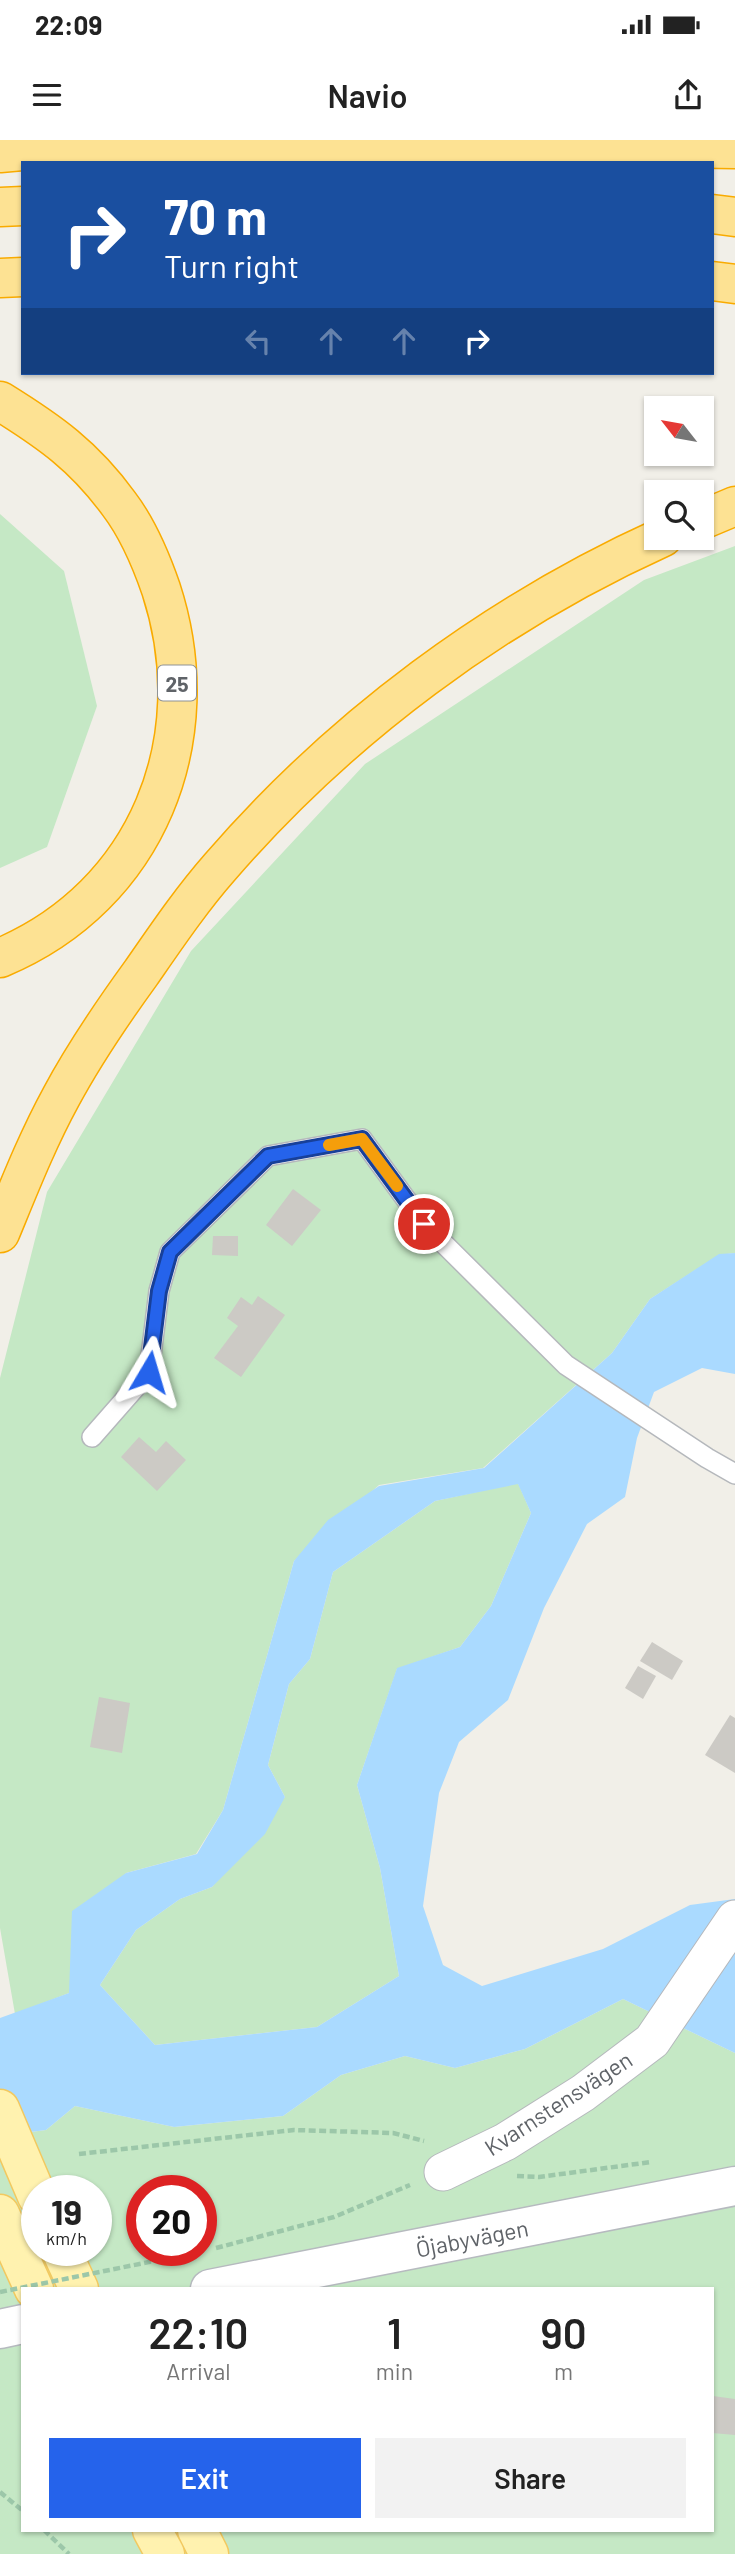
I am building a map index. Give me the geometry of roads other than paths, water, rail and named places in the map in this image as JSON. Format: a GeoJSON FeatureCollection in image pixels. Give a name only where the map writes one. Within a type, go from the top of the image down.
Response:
{"type":"FeatureCollection","features":[{"type":"Feature","properties":{"kind":"highway"},"geometry":{"type":"LineString","coordinates":[[0,153],[77,146],[406,144],[735,149]]}},
{"type":"Feature","properties":{"kind":"highway"},"geometry":{"type":"LineString","coordinates":[[0,207],[21,206]]}},
{"type":"Feature","properties":{"kind":"highway"},"geometry":{"type":"LineString","coordinates":[[714,214],[735,216]]}},
{"type":"Feature","properties":{"kind":"highway"},"geometry":{"type":"LineString","coordinates":[[0,278],[21,277]]}},
{"type":"Feature","properties":{"kind":"highway"},"geometry":{"type":"LineString","coordinates":[[714,281],[735,284]]}},
{"type":"Feature","properties":{"kind":"highway","name":"25"},"geometry":{"type":"LineString","coordinates":[[0,401],[45,428],[80,457],[121,506],[150,556],[166,606],[177,655],[177,694],[171,759],[155,808],[131,853],[100,893],[59,925],[18,951],[0,958]]}},
{"type":"Feature","properties":{"kind":"highway"},"geometry":{"type":"LineString","coordinates":[[714,515],[735,506]]}},
{"type":"Feature","properties":{"kind":"highway"},"geometry":{"type":"LineString","coordinates":[[0,1233],[61,1097],[106,1022],[219,867],[282,801],[358,729],[467,649],[534,605],[644,546]]}},
{"type":"Feature","properties":{"kind":"main road"},"geometry":{"type":"LineString","coordinates":[[0,2109],[28,2175]]}},
{"type":"Feature","properties":{"kind":"main road"},"geometry":{"type":"LineString","coordinates":[[0,2214],[33,2287]]}},
{"type":"Feature","properties":{"kind":"main road"},"geometry":{"type":"LineString","coordinates":[[68,2266],[78,2287]]}},
{"type":"Feature","properties":{"kind":"main road"},"geometry":{"type":"LineString","coordinates":[[153,2532],[165,2554]]}},
{"type":"Feature","properties":{"kind":"main road"},"geometry":{"type":"LineString","coordinates":[[198,2532],[209,2554]]}},
{"type":"Feature","properties":{"kind":"street","name":"Kvarnstensvägen"},"geometry":{"type":"LineString","coordinates":[[443,2172],[505,2141],[583,2092],[652,2041],[735,1919]]}},
{"type":"Feature","properties":{"kind":"street","name":"Öjabyvägen"},"geometry":{"type":"LineString","coordinates":[[220,2287],[735,2186]]}},
{"type":"Feature","properties":{"kind":"street"},"geometry":{"type":"LineString","coordinates":[[0,2329],[21,2324]]}},
{"type":"Feature","properties":{"kind":"lane"},"geometry":{"type":"LineString","coordinates":[[92,1437],[149,1372],[159,1291],[170,1252],[268,1156],[362,1139],[424,1224],[566,1365],[735,1474]]}},
{"type":"Feature","properties":{"kind":"water"},"geometry":{"type":"Polygon","coordinates":[[[735,1253],[735,1374],[702,1368],[654,1392],[637,1438],[625,1497],[587,1524],[544,1608],[508,1700],[459,1742],[439,1793],[423,1906],[443,1965],[482,1986],[603,1949],[690,1905],[735,1899],[735,2053],[623,1999],[525,2049],[455,2068],[405,2056],[341,2075],[283,2116],[174,2127],[75,2106],[46,2130],[0,2136],[0,2018],[69,1993],[72,1911],[126,1873],[197,1854],[223,1810],[294,1561],[328,1520],[379,1486],[484,1468],[612,1353],[650,1299],[719,1254],[735,1253]],[[518,1484],[435,1501],[333,1572],[310,1659],[289,1684],[268,1765],[285,1797],[265,1834],[212,1887],[180,1899],[136,1930],[100,1985],[155,2045],[317,2027],[399,1976],[380,1868],[357,1785],[397,1668],[460,1647],[491,1606],[531,1513],[518,1484]]]}}]}
